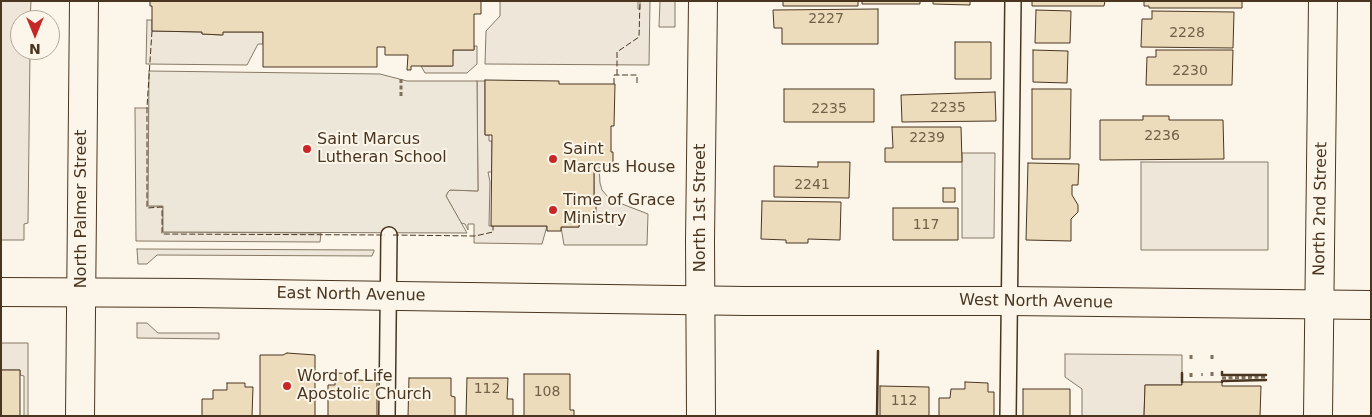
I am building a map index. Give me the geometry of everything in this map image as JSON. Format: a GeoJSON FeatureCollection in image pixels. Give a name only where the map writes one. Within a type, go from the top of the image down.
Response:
{"type":"FeatureCollection","features":[{"type":"Feature","properties":{"kind":"main road","name":"North Palmer Street"},"geometry":{"type":"LineString","coordinates":[[80,416],[84,1]]}},
{"type":"Feature","properties":{"kind":"main road","name":"North 1st Street"},"geometry":{"type":"LineString","coordinates":[[701,416],[700,300],[703,1]]}},
{"type":"Feature","properties":{"kind":"main road","name":"North 2nd Street"},"geometry":{"type":"LineString","coordinates":[[1318,416],[1324,1]]}},
{"type":"Feature","properties":{"kind":"main road","name":"East North Avenue"},"geometry":{"type":"LineString","coordinates":[[1,292],[700,300]]}},
{"type":"Feature","properties":{"kind":"main road","name":"West North Avenue"},"geometry":{"type":"LineString","coordinates":[[700,300],[1371,305]]}},
{"type":"Feature","properties":{"kind":"lane"},"geometry":{"type":"LineString","coordinates":[[1008,416],[1013,1]]}},
{"type":"Feature","properties":{"kind":"lane"},"geometry":{"type":"LineString","coordinates":[[387,416],[389,235]]}},
{"type":"Feature","properties":{"kind":"path"},"geometry":{"type":"LineString","coordinates":[[401,79],[401,97]]}},
{"type":"Feature","properties":{"kind":"path"},"geometry":{"type":"LineString","coordinates":[[1222,378],[1265,377]]}},
{"type":"Feature","properties":{"kind":"shaded area"},"geometry":{"type":"Polygon","coordinates":[[[1,1],[31,1],[31,10],[10,10],[10,60],[30,60],[28,223],[24,224],[24,240],[1,240],[1,1]]]}},
{"type":"Feature","properties":{"kind":"shaded area"},"geometry":{"type":"Polygon","coordinates":[[[500,1],[638,1],[638,9],[640,9],[640,1],[650,1],[649,65],[485,64],[486,31],[500,16],[500,1]]]}},
{"type":"Feature","properties":{"kind":"shaded area"},"geometry":{"type":"Polygon","coordinates":[[[660,1],[675,1],[675,27],[659,27],[660,1]]]}},
{"type":"Feature","properties":{"kind":"shaded area"},"geometry":{"type":"Polygon","coordinates":[[[147,20],[152,20],[152,31],[202,32],[202,34],[222,35],[223,32],[263,32],[263,44],[258,44],[247,65],[146,64],[147,20]]]}},
{"type":"Feature","properties":{"kind":"shaded area"},"geometry":{"type":"Polygon","coordinates":[[[474,46],[477,46],[477,64],[467,73],[425,73],[421,66],[452,66],[453,50],[474,50],[474,46]]]}},
{"type":"Feature","properties":{"kind":"shaded area"},"geometry":{"type":"Polygon","coordinates":[[[149,71],[380,74],[407,81],[477,81],[478,191],[450,190],[446,196],[467,233],[163,232],[163,206],[148,206],[149,71]]]}},
{"type":"Feature","properties":{"kind":"shaded area"},"geometry":{"type":"Polygon","coordinates":[[[477,81],[485,81],[485,135],[489,135],[489,141],[492,141],[492,172],[488,172],[490,182],[489,226],[547,226],[542,244],[474,243],[474,224],[468,224],[468,230],[465,224],[461,223],[446,196],[450,190],[478,191],[477,81]]]}},
{"type":"Feature","properties":{"kind":"shaded area"},"geometry":{"type":"Polygon","coordinates":[[[135,108],[149,108],[149,206],[163,206],[163,232],[321,233],[320,242],[136,241],[135,108]]]}},
{"type":"Feature","properties":{"kind":"shaded area"},"geometry":{"type":"Polygon","coordinates":[[[962,153],[995,153],[994,238],[962,238],[962,153]]]}},
{"type":"Feature","properties":{"kind":"shaded area"},"geometry":{"type":"Polygon","coordinates":[[[1141,162],[1268,162],[1268,250],[1141,250],[1141,162]]]}},
{"type":"Feature","properties":{"kind":"shaded area"},"geometry":{"type":"Polygon","coordinates":[[[594,165],[599,165],[600,183],[602,190],[608,197],[648,214],[647,245],[564,245],[561,227],[579,227],[579,218],[596,218],[594,165]]]}},
{"type":"Feature","properties":{"kind":"shaded area"},"geometry":{"type":"Polygon","coordinates":[[[137,249],[374,251],[372,256],[157,255],[147,264],[138,264],[137,249]]]}},
{"type":"Feature","properties":{"kind":"shaded area"},"geometry":{"type":"Polygon","coordinates":[[[137,323],[147,323],[158,333],[219,333],[219,339],[137,338],[137,323]]]}},
{"type":"Feature","properties":{"kind":"shaded area"},"geometry":{"type":"Polygon","coordinates":[[[1,343],[28,343],[28,416],[24,416],[24,376],[20,375],[20,370],[1,370],[1,343]]]}},
{"type":"Feature","properties":{"kind":"shaded area"},"geometry":{"type":"Polygon","coordinates":[[[1065,354],[1182,355],[1182,385],[1145,385],[1144,416],[1082,416],[1082,389],[1065,377],[1065,354]]]}},
{"type":"Feature","properties":{"kind":"building"},"geometry":{"type":"Polygon","coordinates":[[[150,1],[481,1],[481,14],[474,14],[474,50],[453,50],[453,66],[411,66],[411,70],[407,70],[408,55],[385,55],[385,47],[377,47],[377,67],[263,67],[263,32],[223,32],[223,35],[202,34],[202,32],[152,31],[152,6],[150,6],[150,1]]]}},
{"type":"Feature","properties":{"kind":"building"},"geometry":{"type":"Polygon","coordinates":[[[783,1],[858,1],[858,6],[783,6],[783,1]]]}},
{"type":"Feature","properties":{"kind":"building"},"geometry":{"type":"Polygon","coordinates":[[[862,1],[920,1],[920,4],[862,4],[862,1]]]}},
{"type":"Feature","properties":{"kind":"building"},"geometry":{"type":"Polygon","coordinates":[[[933,1],[970,1],[970,5],[933,4],[933,1]]]}},
{"type":"Feature","properties":{"kind":"building"},"geometry":{"type":"Polygon","coordinates":[[[1032,1],[1105,1],[1104,6],[1032,6],[1032,1]]]}},
{"type":"Feature","properties":{"kind":"building"},"geometry":{"type":"Polygon","coordinates":[[[1144,1],[1242,1],[1242,8],[1149,8],[1149,6],[1144,6],[1144,1]]]}},
{"type":"Feature","properties":{"kind":"building"},"geometry":{"type":"Polygon","coordinates":[[[878,9],[878,44],[782,44],[782,28],[774,28],[773,10],[878,9]]]}},
{"type":"Feature","properties":{"kind":"building"},"geometry":{"type":"Polygon","coordinates":[[[1036,10],[1071,11],[1070,43],[1035,43],[1036,10]]]}},
{"type":"Feature","properties":{"kind":"building"},"geometry":{"type":"Polygon","coordinates":[[[1152,11],[1234,12],[1233,48],[1141,47],[1142,19],[1152,19],[1152,11]]]}},
{"type":"Feature","properties":{"kind":"building"},"geometry":{"type":"Polygon","coordinates":[[[955,42],[991,42],[991,79],[955,79],[955,42]]]}},
{"type":"Feature","properties":{"kind":"building"},"geometry":{"type":"Polygon","coordinates":[[[1033,50],[1068,51],[1067,83],[1033,82],[1033,50]]]}},
{"type":"Feature","properties":{"kind":"building"},"geometry":{"type":"Polygon","coordinates":[[[1156,50],[1233,50],[1232,85],[1146,85],[1147,57],[1156,57],[1156,50]]]}},
{"type":"Feature","properties":{"kind":"building","name":"Saint Marcus House"},"geometry":{"type":"Polygon","coordinates":[[[485,80],[559,81],[559,84],[615,84],[614,126],[611,126],[613,166],[594,165],[596,218],[579,218],[579,227],[561,227],[561,231],[547,231],[547,226],[491,226],[492,135],[485,135],[485,80]]]}},
{"type":"Feature","properties":{"kind":"building"},"geometry":{"type":"Polygon","coordinates":[[[784,89],[874,89],[874,122],[784,122],[784,89]]]}},
{"type":"Feature","properties":{"kind":"building"},"geometry":{"type":"Polygon","coordinates":[[[1032,89],[1071,89],[1070,159],[1032,159],[1032,89]]]}},
{"type":"Feature","properties":{"kind":"building"},"geometry":{"type":"Polygon","coordinates":[[[995,92],[996,121],[902,122],[901,95],[995,92]]]}},
{"type":"Feature","properties":{"kind":"building"},"geometry":{"type":"Polygon","coordinates":[[[1143,116],[1169,116],[1169,120],[1223,120],[1224,159],[1100,160],[1100,120],[1143,120],[1143,116]]]}},
{"type":"Feature","properties":{"kind":"building"},"geometry":{"type":"Polygon","coordinates":[[[892,127],[961,127],[962,162],[885,162],[885,148],[893,148],[892,127]]]}},
{"type":"Feature","properties":{"kind":"building"},"geometry":{"type":"Polygon","coordinates":[[[818,162],[850,162],[849,198],[774,197],[774,166],[818,167],[818,162]]]}},
{"type":"Feature","properties":{"kind":"building"},"geometry":{"type":"Polygon","coordinates":[[[1028,163],[1079,164],[1078,185],[1072,185],[1072,195],[1078,205],[1078,212],[1071,219],[1071,241],[1026,240],[1028,163]]]}},
{"type":"Feature","properties":{"kind":"building"},"geometry":{"type":"Polygon","coordinates":[[[943,188],[955,188],[955,202],[943,202],[943,188]]]}},
{"type":"Feature","properties":{"kind":"building"},"geometry":{"type":"Polygon","coordinates":[[[762,201],[841,202],[840,240],[808,239],[808,243],[786,243],[786,240],[761,239],[762,201]]]}},
{"type":"Feature","properties":{"kind":"building"},"geometry":{"type":"Polygon","coordinates":[[[893,208],[958,208],[958,240],[893,240],[893,208]]]}},
{"type":"Feature","properties":{"kind":"building","name":"Word of Life Apostolic Church"},"geometry":{"type":"Polygon","coordinates":[[[287,353],[315,355],[315,416],[260,416],[260,355],[283,355],[287,353]]]}},
{"type":"Feature","properties":{"kind":"building"},"geometry":{"type":"Polygon","coordinates":[[[1,370],[20,370],[20,416],[1,416],[1,370]]]}},
{"type":"Feature","properties":{"kind":"building"},"geometry":{"type":"Polygon","coordinates":[[[335,373],[357,374],[357,380],[377,381],[377,416],[328,416],[328,385],[335,385],[335,373]]]}},
{"type":"Feature","properties":{"kind":"building"},"geometry":{"type":"Polygon","coordinates":[[[524,374],[570,374],[570,410],[574,410],[574,416],[524,416],[524,374]]]}},
{"type":"Feature","properties":{"kind":"building"},"geometry":{"type":"Polygon","coordinates":[[[409,378],[451,378],[451,396],[455,397],[455,416],[408,416],[409,378]]]}},
{"type":"Feature","properties":{"kind":"building"},"geometry":{"type":"Polygon","coordinates":[[[467,378],[508,378],[507,399],[513,399],[513,416],[466,416],[467,378]]]}},
{"type":"Feature","properties":{"kind":"building"},"geometry":{"type":"Polygon","coordinates":[[[965,382],[988,383],[988,392],[994,392],[994,416],[939,416],[939,398],[950,398],[951,389],[965,389],[965,382]]]}},
{"type":"Feature","properties":{"kind":"building"},"geometry":{"type":"Polygon","coordinates":[[[1182,382],[1222,382],[1222,386],[1261,386],[1260,416],[1144,416],[1145,385],[1182,385],[1182,382]]]}},
{"type":"Feature","properties":{"kind":"building"},"geometry":{"type":"Polygon","coordinates":[[[227,383],[245,383],[245,387],[253,387],[252,416],[202,416],[202,399],[213,399],[213,390],[227,390],[227,383]]]}},
{"type":"Feature","properties":{"kind":"building"},"geometry":{"type":"Polygon","coordinates":[[[880,386],[929,387],[929,416],[880,416],[880,386]]]}},
{"type":"Feature","properties":{"kind":"building"},"geometry":{"type":"Polygon","coordinates":[[[1023,389],[1070,389],[1070,416],[1023,416],[1023,389]]]}},
{"type":"Feature","properties":{"kind":"fence"},"geometry":{"type":"LineString","coordinates":[[617,75],[617,52],[639,37],[640,1]]}},
{"type":"Feature","properties":{"kind":"fence"},"geometry":{"type":"LineString","coordinates":[[152,31],[147,107],[147,208],[162,207],[162,234],[385,235]]}},
{"type":"Feature","properties":{"kind":"fence"},"geometry":{"type":"LineString","coordinates":[[614,84],[614,75],[637,75],[637,85]]}},
{"type":"Feature","properties":{"kind":"fence"},"geometry":{"type":"LineString","coordinates":[[393,235],[475,236],[493,232],[493,226]]}},
{"type":"Feature","properties":{"kind":"wall"},"geometry":{"type":"LineString","coordinates":[[877,416],[878,351]]}},
{"type":"Feature","properties":{"kind":"wall"},"geometry":{"type":"LineString","coordinates":[[1222,372],[1222,375],[1266,375]]}},
{"type":"Feature","properties":{"kind":"wall"},"geometry":{"type":"LineString","coordinates":[[1182,373],[1182,382]]}},
{"type":"Feature","properties":{"kind":"wall"},"geometry":{"type":"LineString","coordinates":[[1222,382],[1266,380]]}},
{"type":"Feature","properties":{"kind":"place","name":"Saint Marcus Lutheran School"},"geometry":{"type":"Point","coordinates":[307,149]}},
{"type":"Feature","properties":{"kind":"place","name":"Saint Marcus House"},"geometry":{"type":"Point","coordinates":[553,159]}},
{"type":"Feature","properties":{"kind":"place","name":"Time of Grace Ministry"},"geometry":{"type":"Point","coordinates":[553,210]}},
{"type":"Feature","properties":{"kind":"place","name":"Word of Life Apostolic Church"},"geometry":{"type":"Point","coordinates":[287,386]}}]}
